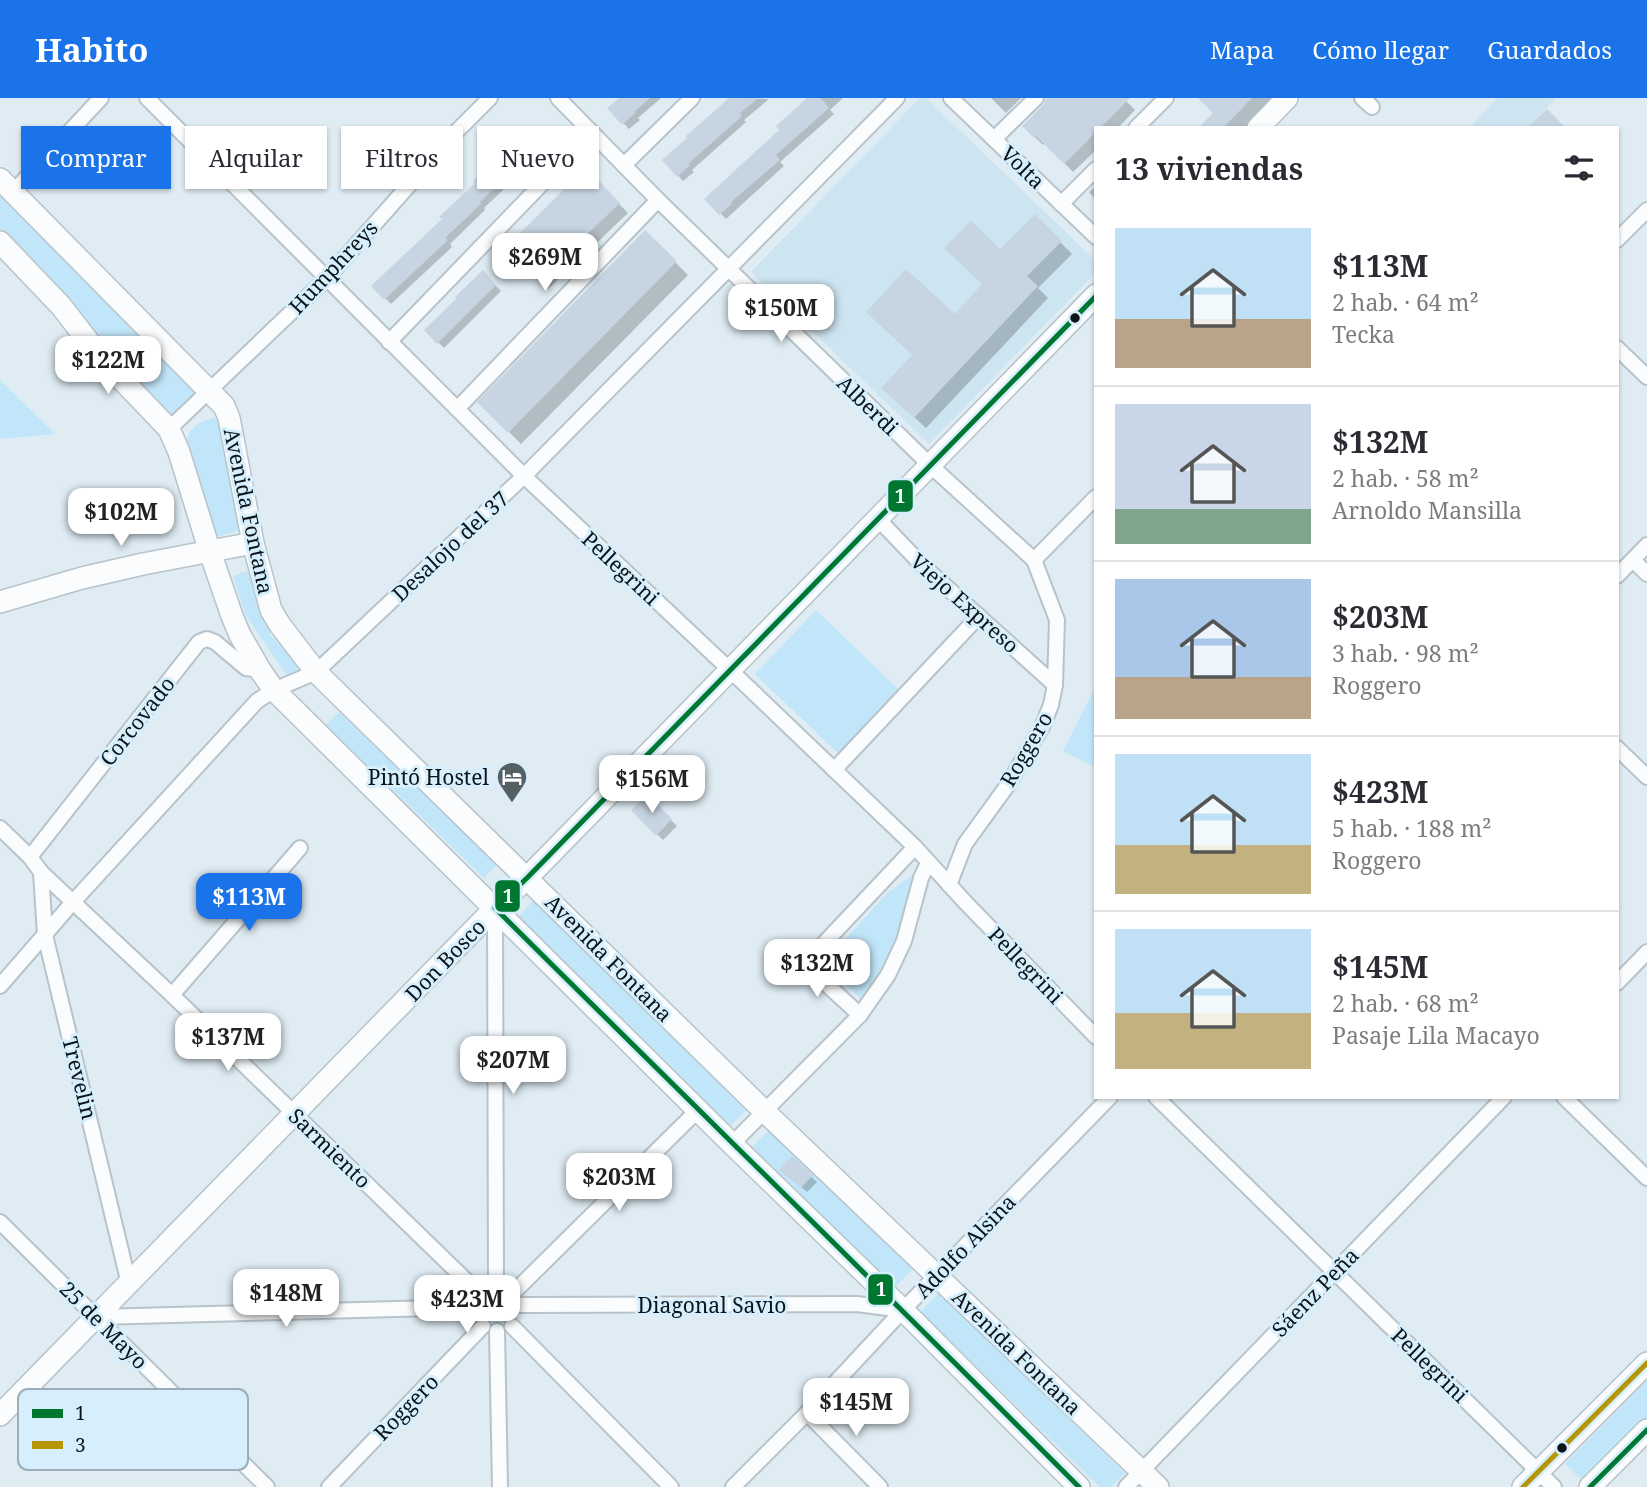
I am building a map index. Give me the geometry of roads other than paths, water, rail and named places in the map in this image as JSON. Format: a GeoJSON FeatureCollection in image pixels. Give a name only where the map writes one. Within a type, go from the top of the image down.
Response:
{"type":"FeatureCollection","features":[{"type":"Feature","properties":{"kind":"street"},"geometry":{"type":"LineString","coordinates":[[7,186],[101,98]]}},
{"type":"Feature","properties":{"kind":"street","name":"Pellegrini"},"geometry":{"type":"LineString","coordinates":[[147,98],[524,476],[915,847],[1094,1035]]}},
{"type":"Feature","properties":{"kind":"street","name":"Humphreys"},"geometry":{"type":"LineString","coordinates":[[169,429],[326,279],[456,132],[490,98]]}},
{"type":"Feature","properties":{"kind":"street","name":"Alberdi"},"geometry":{"type":"LineString","coordinates":[[558,98],[586,126]]}},
{"type":"Feature","properties":{"kind":"street"},"geometry":{"type":"LineString","coordinates":[[624,165],[692,98]]}},
{"type":"Feature","properties":{"kind":"street","name":"Desalojo del 37"},"geometry":{"type":"LineString","coordinates":[[0,986],[257,701],[274,690],[316,672],[524,476],[897,98]]}},
{"type":"Feature","properties":{"kind":"street","name":"Volta"},"geometry":{"type":"LineString","coordinates":[[951,98],[1094,235]]}},
{"type":"Feature","properties":{"kind":"street"},"geometry":{"type":"LineString","coordinates":[[994,139],[1036,98]]}},
{"type":"Feature","properties":{"kind":"street"},"geometry":{"type":"LineString","coordinates":[[1138,126],[1166,98]]}},
{"type":"Feature","properties":{"kind":"street"},"geometry":{"type":"LineString","coordinates":[[1260,126],[1287,98]]}},
{"type":"Feature","properties":{"kind":"street","name":"Alberdi"},"geometry":{"type":"LineString","coordinates":[[599,139],[657,200],[930,465],[1034,560]]}},
{"type":"Feature","properties":{"kind":"street"},"geometry":{"type":"LineString","coordinates":[[1061,204],[1094,171]]}},
{"type":"Feature","properties":{"kind":"street","name":"Avenida Fontana"},"geometry":{"type":"LineString","coordinates":[[7,186],[224,405],[229,418],[253,543],[271,610],[279,625],[316,672],[764,1111],[1158,1487]]}},
{"type":"Feature","properties":{"kind":"street"},"geometry":{"type":"LineString","coordinates":[[389,342],[537,189]]}},
{"type":"Feature","properties":{"kind":"street"},"geometry":{"type":"LineString","coordinates":[[457,410],[657,200]]}},
{"type":"Feature","properties":{"kind":"street"},"geometry":{"type":"LineString","coordinates":[[1619,238],[1647,210]]}},
{"type":"Feature","properties":{"kind":"street","name":"Avenida Fontana"},"geometry":{"type":"LineString","coordinates":[[0,242],[61,306],[102,359],[169,429],[240,635],[274,690],[1079,1487]]}},
{"type":"Feature","properties":{"kind":"street","name":"Don Bosco"},"geometry":{"type":"LineString","coordinates":[[26,1389],[1094,297]]}},
{"type":"Feature","properties":{"kind":"street"},"geometry":{"type":"LineString","coordinates":[[1619,350],[1647,376]]}},
{"type":"Feature","properties":{"kind":"street"},"geometry":{"type":"LineString","coordinates":[[1034,560],[1094,499]]}},
{"type":"Feature","properties":{"kind":"street","name":"Viejo Expreso"},"geometry":{"type":"LineString","coordinates":[[878,519],[923,566],[1055,685]]}},
{"type":"Feature","properties":{"kind":"street"},"geometry":{"type":"LineString","coordinates":[[0,602],[82,578],[253,543]]}},
{"type":"Feature","properties":{"kind":"street"},"geometry":{"type":"LineString","coordinates":[[1619,574],[1647,545]]}},
{"type":"Feature","properties":{"kind":"street","name":"Roggero"},"geometry":{"type":"LineString","coordinates":[[949,885],[965,844],[1007,786],[1042,727],[1051,705],[1055,685],[1057,620],[1034,560]]}},
{"type":"Feature","properties":{"kind":"street"},"geometry":{"type":"LineString","coordinates":[[1633,560],[1647,574]]}},
{"type":"Feature","properties":{"kind":"street"},"geometry":{"type":"LineString","coordinates":[[834,770],[979,616]]}},
{"type":"Feature","properties":{"kind":"street","name":"Corcovado"},"geometry":{"type":"LineString","coordinates":[[30,857],[199,642],[207,639],[215,642],[246,668],[260,670]]}},
{"type":"Feature","properties":{"kind":"street"},"geometry":{"type":"LineString","coordinates":[[1619,750],[1647,777]]}},
{"type":"Feature","properties":{"kind":"street","name":"Sarmiento"},"geometry":{"type":"LineString","coordinates":[[0,828],[30,857],[41,872],[295,1114],[476,1300]]}},
{"type":"Feature","properties":{"kind":"street"},"geometry":{"type":"LineString","coordinates":[[860,1015],[812,971],[810,963],[813,955],[915,847]]}},
{"type":"Feature","properties":{"kind":"street"},"geometry":{"type":"LineString","coordinates":[[172,995],[300,848]]}},
{"type":"Feature","properties":{"kind":"street"},"geometry":{"type":"LineString","coordinates":[[732,1144],[860,1015],[888,975],[904,941],[921,878],[928,863]]}},
{"type":"Feature","properties":{"kind":"street","name":"Trevelin"},"geometry":{"type":"LineString","coordinates":[[41,872],[45,935],[129,1284]]}},
{"type":"Feature","properties":{"kind":"street"},"geometry":{"type":"LineString","coordinates":[[495,908],[496,1284]]}},
{"type":"Feature","properties":{"kind":"street"},"geometry":{"type":"LineString","coordinates":[[1619,981],[1647,952]]}},
{"type":"Feature","properties":{"kind":"street","name":"Adolfo Alsina"},"geometry":{"type":"LineString","coordinates":[[733,1487],[1108,1099]]}},
{"type":"Feature","properties":{"kind":"street","name":"Pellegrini"},"geometry":{"type":"LineString","coordinates":[[1158,1099],[1554,1487]]}},
{"type":"Feature","properties":{"kind":"street","name":"Sáenz Peña"},"geometry":{"type":"LineString","coordinates":[[1126,1487],[1502,1099]]}},
{"type":"Feature","properties":{"kind":"street"},"geometry":{"type":"LineString","coordinates":[[1566,1099],[1647,1178]]}},
{"type":"Feature","properties":{"kind":"street"},"geometry":{"type":"LineString","coordinates":[[515,1291],[698,1110]]}},
{"type":"Feature","properties":{"kind":"street","name":"25 de Mayo"},"geometry":{"type":"LineString","coordinates":[[0,1222],[169,1389]]}},
{"type":"Feature","properties":{"kind":"street"},"geometry":{"type":"LineString","coordinates":[[505,1329],[517,1321],[521,1306],[519,1298],[508,1286],[496,1284],[485,1287],[476,1300],[474,1314],[483,1326],[505,1329],[671,1487]]}},
{"type":"Feature","properties":{"kind":"street"},"geometry":{"type":"LineString","coordinates":[[97,1317],[476,1300]]}},
{"type":"Feature","properties":{"kind":"street","name":"Diagonal Savio"},"geometry":{"type":"LineString","coordinates":[[521,1306],[857,1304],[903,1310]]}},
{"type":"Feature","properties":{"kind":"street","name":"Roggero"},"geometry":{"type":"LineString","coordinates":[[329,1487],[483,1326]]}},
{"type":"Feature","properties":{"kind":"street"},"geometry":{"type":"LineString","coordinates":[[500,1487],[505,1329]]}},
{"type":"Feature","properties":{"kind":"street"},"geometry":{"type":"LineString","coordinates":[[1523,1487],[1647,1363]]}},
{"type":"Feature","properties":{"kind":"street","name":"Don Bosco"},"geometry":{"type":"LineString","coordinates":[[0,1415],[18,1397]]}},
{"type":"Feature","properties":{"kind":"street"},"geometry":{"type":"LineString","coordinates":[[807,1413],[880,1487]]}},
{"type":"Feature","properties":{"kind":"street"},"geometry":{"type":"LineString","coordinates":[[1590,1487],[1647,1430]]}},
{"type":"Feature","properties":{"kind":"street","name":"25 de Mayo"},"geometry":{"type":"LineString","coordinates":[[248,1468],[267,1487]]}},
{"type":"Feature","properties":{"kind":"place","name":"Pintó Hostel"},"geometry":{"type":"Point","coordinates":[512,804]}}]}
